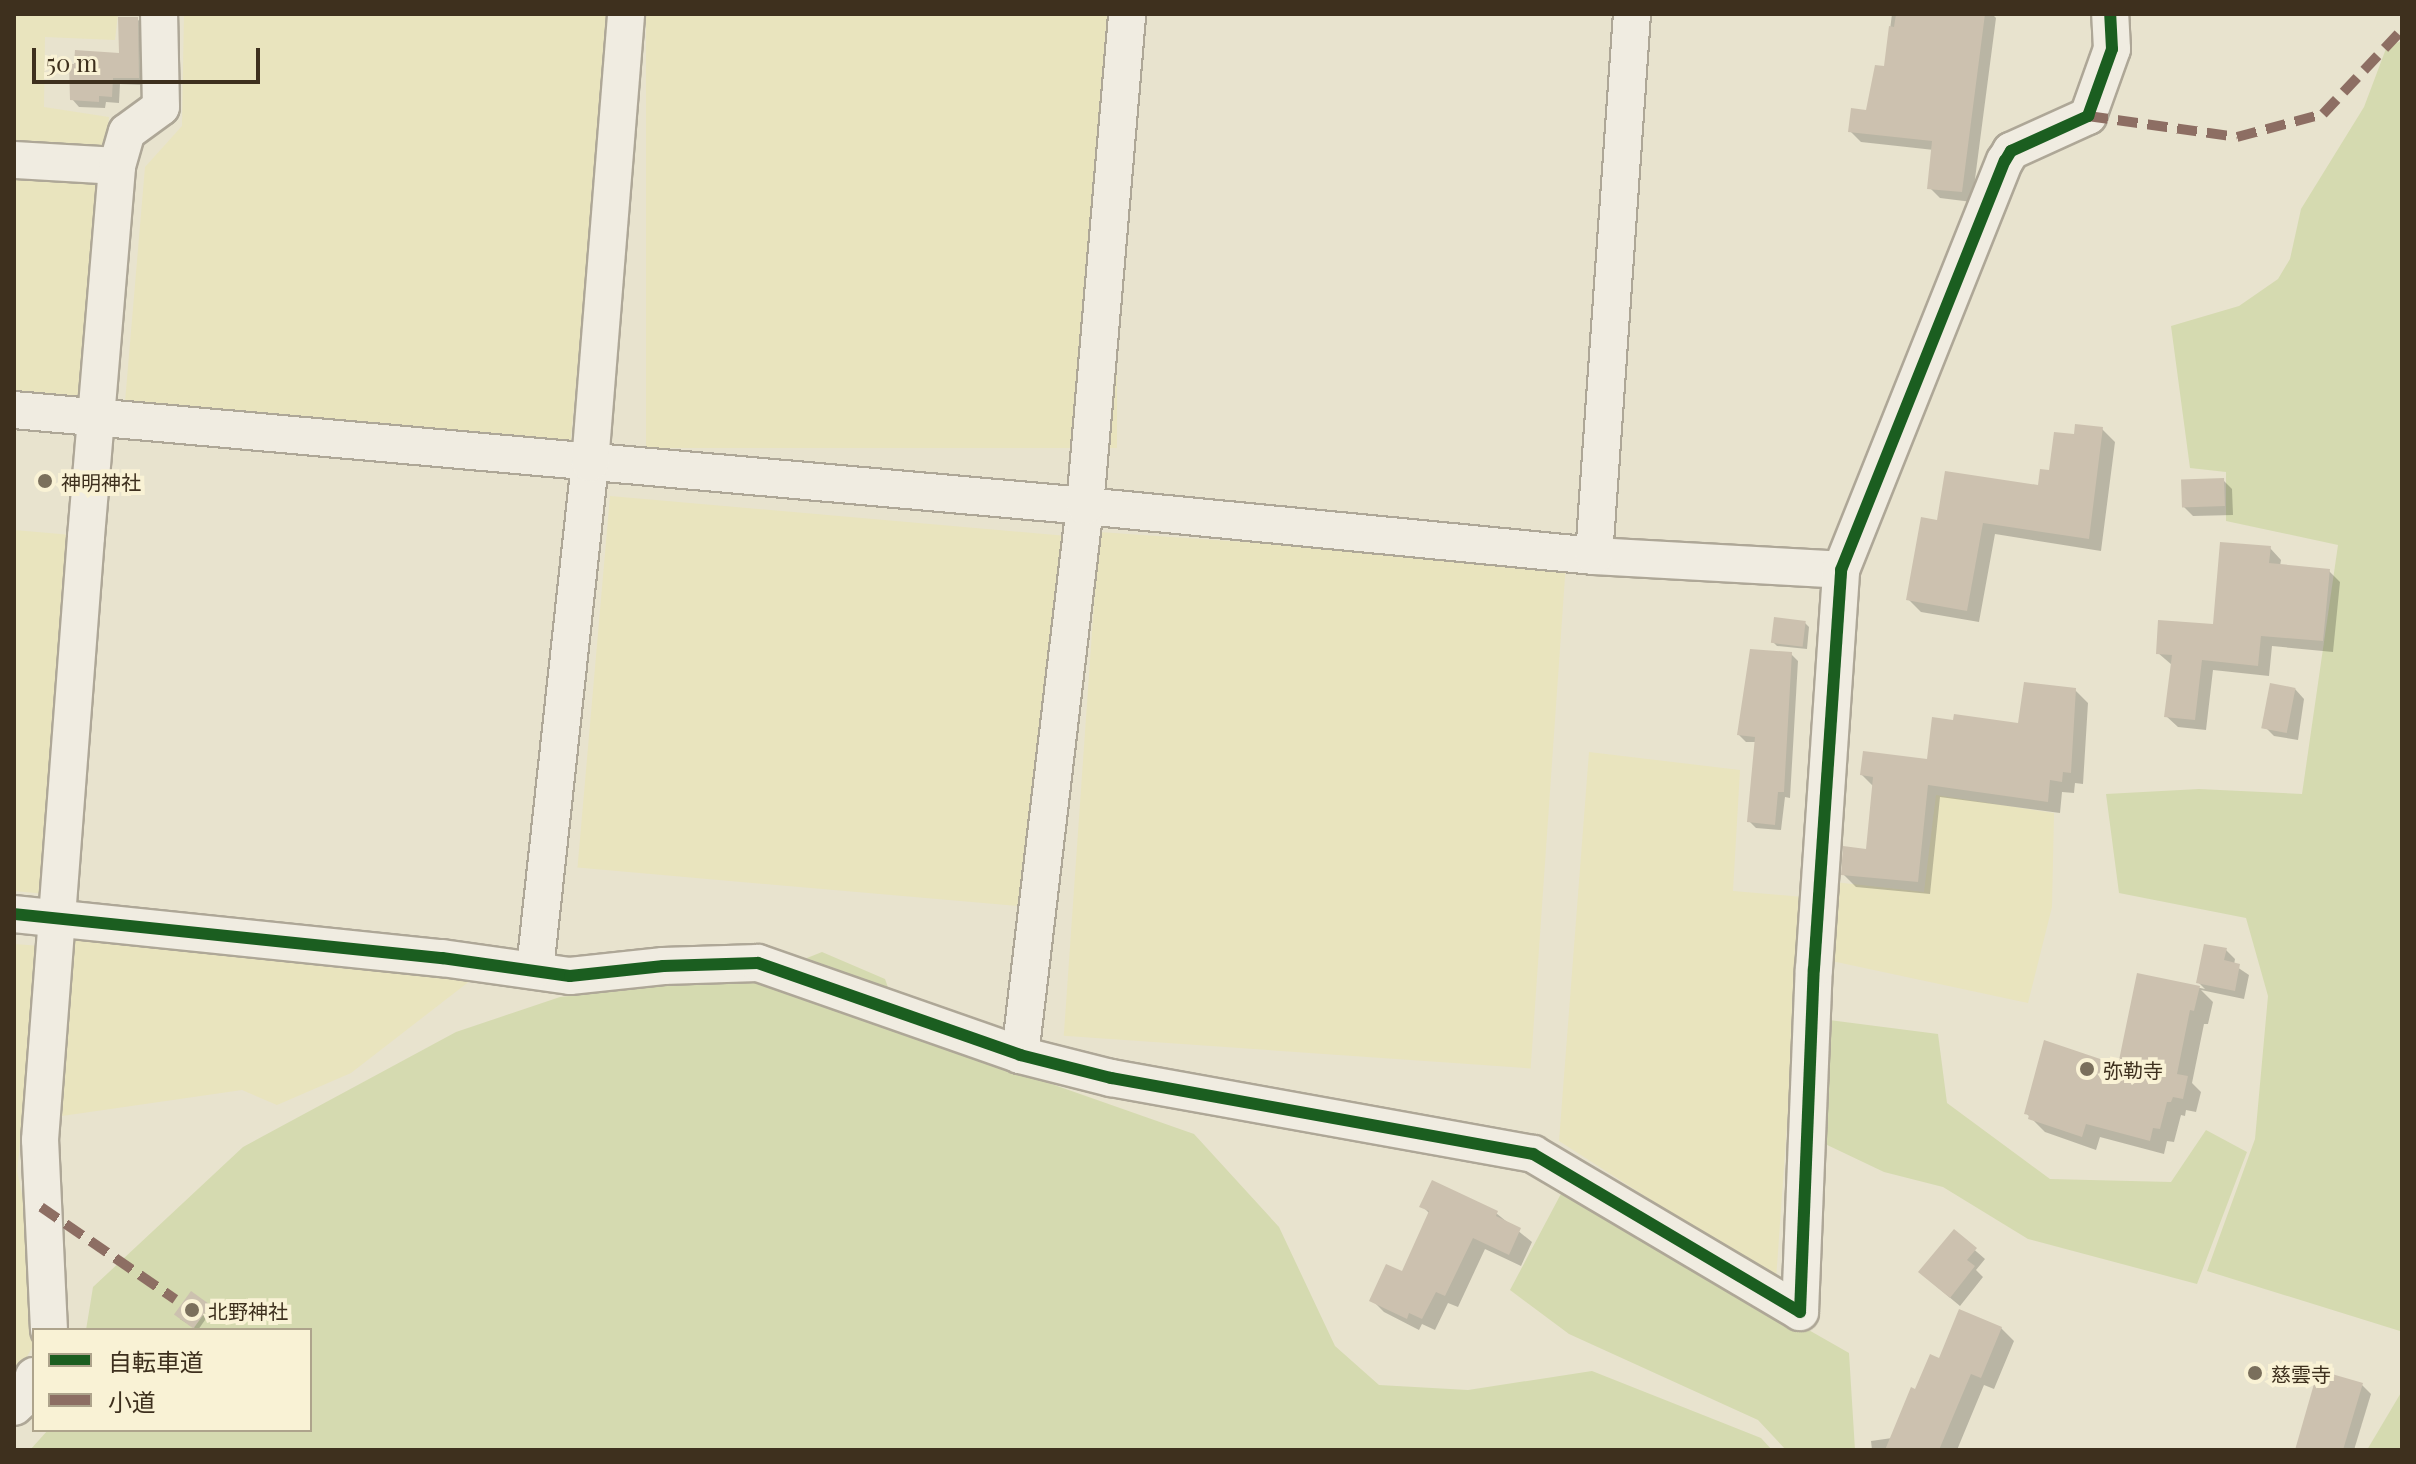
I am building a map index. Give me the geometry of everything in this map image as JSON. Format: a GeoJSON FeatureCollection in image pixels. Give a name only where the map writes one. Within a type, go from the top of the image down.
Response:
{"type":"FeatureCollection","features":[{"type":"Feature","properties":{"kind":"street"},"geometry":{"type":"LineString","coordinates":[[49,1328],[40,1140],[117,166],[127,132],[161,107],[159,14]]}},
{"type":"Feature","properties":{"kind":"street"},"geometry":{"type":"LineString","coordinates":[[535,969],[590,463],[626,14]]}},
{"type":"Feature","properties":{"kind":"street"},"geometry":{"type":"LineString","coordinates":[[1020,1055],[1085,506],[1127,14]]}},
{"type":"Feature","properties":{"kind":"street"},"geometry":{"type":"LineString","coordinates":[[1594,556],[1632,14]]}},
{"type":"Feature","properties":{"kind":"street"},"geometry":{"type":"LineString","coordinates":[[14,914],[535,969],[570,976],[663,966],[758,963],[1020,1055],[1111,1078],[1533,1154],[1800,1312],[1814,969],[1841,570],[1927,364],[2005,161],[2011,151],[2088,116],[2112,49],[2110,14]]}},
{"type":"Feature","properties":{"kind":"street"},"geometry":{"type":"LineString","coordinates":[[14,160],[117,166]]}},
{"type":"Feature","properties":{"kind":"street"},"geometry":{"type":"LineString","coordinates":[[14,410],[1085,506],[1594,556],[1841,570]]}},
{"type":"Feature","properties":{"kind":"street"},"geometry":{"type":"LineString","coordinates":[[14,1407],[28,1394],[32,1382]]}},
{"type":"Feature","properties":{"kind":"shaded area"},"geometry":{"type":"Polygon","coordinates":[[[14,14],[118,14],[115,40],[45,37],[44,107],[109,117],[106,158],[14,149],[14,14]]]}},
{"type":"Feature","properties":{"kind":"shaded area"},"geometry":{"type":"Polygon","coordinates":[[[184,14],[610,14],[570,449],[125,402],[145,167],[182,126],[184,14]]]}},
{"type":"Feature","properties":{"kind":"shaded area"},"geometry":{"type":"Polygon","coordinates":[[[646,14],[1117,14],[1117,448],[646,448],[646,14]]]}},
{"type":"Feature","properties":{"kind":"shaded area"},"geometry":{"type":"Polygon","coordinates":[[[14,173],[103,177],[82,390],[71,403],[14,399],[14,173]]]}},
{"type":"Feature","properties":{"kind":"shaded area"},"geometry":{"type":"Polygon","coordinates":[[[610,496],[1064,536],[1032,907],[577,868],[610,496]]]}},
{"type":"Feature","properties":{"kind":"shaded area"},"geometry":{"type":"Polygon","coordinates":[[[14,530],[72,535],[46,894],[14,891],[14,530]]]}},
{"type":"Feature","properties":{"kind":"shaded area"},"geometry":{"type":"Polygon","coordinates":[[[1099,532],[1566,565],[1531,1068],[1064,1036],[1099,532]]]}},
{"type":"Feature","properties":{"kind":"shaded area"},"geometry":{"type":"Polygon","coordinates":[[[1589,752],[1740,770],[1733,891],[1803,897],[1776,1280],[1559,1141],[1589,752]]]}},
{"type":"Feature","properties":{"kind":"shaded area"},"geometry":{"type":"Polygon","coordinates":[[[1936,795],[2054,813],[2052,907],[2028,1003],[1827,960],[1834,882],[1924,892],[1936,795]]]}},
{"type":"Feature","properties":{"kind":"shaded area"},"geometry":{"type":"Polygon","coordinates":[[[75,936],[484,970],[351,1073],[277,1105],[242,1090],[62,1116],[75,936]]]}},
{"type":"Feature","properties":{"kind":"shaded area"},"geometry":{"type":"Polygon","coordinates":[[[14,944],[41,946],[17,1171],[37,1263],[35,1328],[32,1328],[32,1348],[14,1380],[14,944]]]}},
{"type":"Feature","properties":{"kind":"green space"},"geometry":{"type":"Polygon","coordinates":[[[2402,41],[2402,1341],[2400,1331],[2207,1271],[2255,1139],[2268,996],[2246,918],[2119,893],[2106,794],[2199,789],[2302,794],[2338,545],[2226,521],[2226,472],[2190,468],[2171,326],[2239,306],[2278,279],[2290,259],[2301,209],[2364,107],[2387,46],[2402,41]]]}},
{"type":"Feature","properties":{"kind":"green space"},"geometry":{"type":"Polygon","coordinates":[[[822,952],[885,979],[904,1032],[1194,1134],[1279,1227],[1335,1346],[1379,1385],[1468,1390],[1592,1371],[1761,1438],[1772,1450],[30,1450],[46,1432],[312,1432],[312,1328],[86,1328],[93,1287],[243,1147],[456,1032],[560,997],[767,974],[822,952]]]}},
{"type":"Feature","properties":{"kind":"green space"},"geometry":{"type":"Polygon","coordinates":[[[1829,1020],[1938,1034],[1947,1103],[2050,1179],[2171,1182],[2206,1130],[2247,1152],[2197,1284],[2028,1239],[1943,1187],[1884,1172],[1823,1143],[1829,1020]]]}},
{"type":"Feature","properties":{"kind":"green space"},"geometry":{"type":"Polygon","coordinates":[[[1563,1190],[1849,1353],[1855,1450],[1786,1450],[1758,1420],[1569,1334],[1510,1290],[1563,1190]]]}},
{"type":"Feature","properties":{"kind":"green space"},"geometry":{"type":"Polygon","coordinates":[[[2402,1391],[2402,1450],[2367,1450],[2402,1391]]]}},
{"type":"Feature","properties":{"kind":"building"},"geometry":{"type":"Polygon","coordinates":[[[1896,14],[1985,14],[1962,192],[1927,189],[1932,141],[1848,132],[1851,108],[1866,110],[1875,65],[1884,66],[1889,26],[1894,27],[1896,14]]]}},
{"type":"Feature","properties":{"kind":"building"},"geometry":{"type":"Polygon","coordinates":[[[118,17],[138,17],[139,78],[113,78],[112,97],[99,96],[99,102],[70,100],[69,64],[74,64],[75,50],[119,53],[118,17]]]}},
{"type":"Feature","properties":{"kind":"building"},"geometry":{"type":"Polygon","coordinates":[[[2075,424],[2103,427],[2089,539],[1983,523],[1967,611],[1906,600],[1921,517],[1937,520],[1945,471],[2038,485],[2040,469],[2049,470],[2054,432],[2074,434],[2075,424]]]}},
{"type":"Feature","properties":{"kind":"building"},"geometry":{"type":"Polygon","coordinates":[[[2224,478],[2225,506],[2182,507],[2181,480],[2224,478]]]}},
{"type":"Feature","properties":{"kind":"building"},"geometry":{"type":"Polygon","coordinates":[[[2220,542],[2271,546],[2269,563],[2330,569],[2323,641],[2261,636],[2258,666],[2202,660],[2195,720],[2164,717],[2172,655],[2156,654],[2158,620],[2213,624],[2220,542]]]}},
{"type":"Feature","properties":{"kind":"building"},"geometry":{"type":"Polygon","coordinates":[[[1774,617],[1806,621],[1803,647],[1771,643],[1774,617]]]}},
{"type":"Feature","properties":{"kind":"building"},"geometry":{"type":"Polygon","coordinates":[[[1750,649],[1792,652],[1784,792],[1778,792],[1775,825],[1747,822],[1755,737],[1737,735],[1750,649]]]}},
{"type":"Feature","properties":{"kind":"building"},"geometry":{"type":"Polygon","coordinates":[[[2024,682],[2076,688],[2071,773],[2063,772],[2062,782],[2050,780],[2048,802],[1928,785],[1918,882],[1841,875],[1843,846],[1866,849],[1873,777],[1860,775],[1863,751],[1927,759],[1932,717],[1953,720],[1954,714],[2018,723],[2024,682]]]}},
{"type":"Feature","properties":{"kind":"building"},"geometry":{"type":"Polygon","coordinates":[[[2270,683],[2296,688],[2287,733],[2261,728],[2270,683]]]}},
{"type":"Feature","properties":{"kind":"building"},"geometry":{"type":"Polygon","coordinates":[[[2204,944],[2227,948],[2224,960],[2240,964],[2235,991],[2196,983],[2204,944]]]}},
{"type":"Feature","properties":{"kind":"building"},"geometry":{"type":"Polygon","coordinates":[[[2137,973],[2200,986],[2194,1011],[2190,1010],[2177,1074],[2188,1076],[2183,1099],[2173,1097],[2171,1102],[2167,1102],[2160,1129],[2153,1128],[2150,1141],[2086,1124],[2082,1137],[2028,1119],[2029,1115],[2024,1114],[2044,1040],[2118,1065],[2137,973]]]}},
{"type":"Feature","properties":{"kind":"building"},"geometry":{"type":"Polygon","coordinates":[[[1432,1180],[1498,1211],[1496,1216],[1521,1228],[1509,1255],[1473,1238],[1445,1296],[1436,1292],[1422,1319],[1409,1313],[1407,1319],[1369,1301],[1386,1264],[1402,1271],[1429,1211],[1419,1207],[1432,1180]]]}},
{"type":"Feature","properties":{"kind":"building"},"geometry":{"type":"Polygon","coordinates":[[[1954,1229],[1977,1248],[1967,1260],[1975,1266],[1950,1298],[1918,1272],[1954,1229]]]}},
{"type":"Feature","properties":{"kind":"building","name":"北野神社"},"geometry":{"type":"Polygon","coordinates":[[[191,1291],[210,1305],[193,1328],[174,1314],[191,1291]]]}},
{"type":"Feature","properties":{"kind":"building"},"geometry":{"type":"Polygon","coordinates":[[[1959,1309],[2002,1327],[1981,1378],[1971,1374],[1939,1450],[1885,1450],[1911,1387],[1915,1389],[1930,1354],[1939,1358],[1959,1309]]]}},
{"type":"Feature","properties":{"kind":"building"},"geometry":{"type":"Polygon","coordinates":[[[2318,1370],[2363,1383],[2343,1450],[2295,1450],[2318,1370]]]}},
{"type":"Feature","properties":{"kind":"marked path"},"geometry":{"type":"LineString","coordinates":[[2088,116],[2237,137],[2323,114],[2402,30]]}},
{"type":"Feature","properties":{"kind":"marked path"},"geometry":{"type":"LineString","coordinates":[[41,1207],[175,1299]]}},
{"type":"Feature","properties":{"kind":"cycle path"},"geometry":{"type":"LineString","coordinates":[[14,914],[442,958],[570,976],[663,966],[758,963],[1020,1055],[1111,1078],[1533,1154],[1800,1312],[1814,969],[1841,570],[2005,161],[2011,151],[2088,116],[2112,49],[2110,14]]}},
{"type":"Feature","properties":{"kind":"place","name":"神明神社"},"geometry":{"type":"Point","coordinates":[45,481]}},
{"type":"Feature","properties":{"kind":"place","name":"弥勒寺"},"geometry":{"type":"Point","coordinates":[2087,1069]}},
{"type":"Feature","properties":{"kind":"place","name":"北野神社"},"geometry":{"type":"Point","coordinates":[192,1310]}},
{"type":"Feature","properties":{"kind":"place","name":"慈雲寺"},"geometry":{"type":"Point","coordinates":[2255,1373]}}]}
